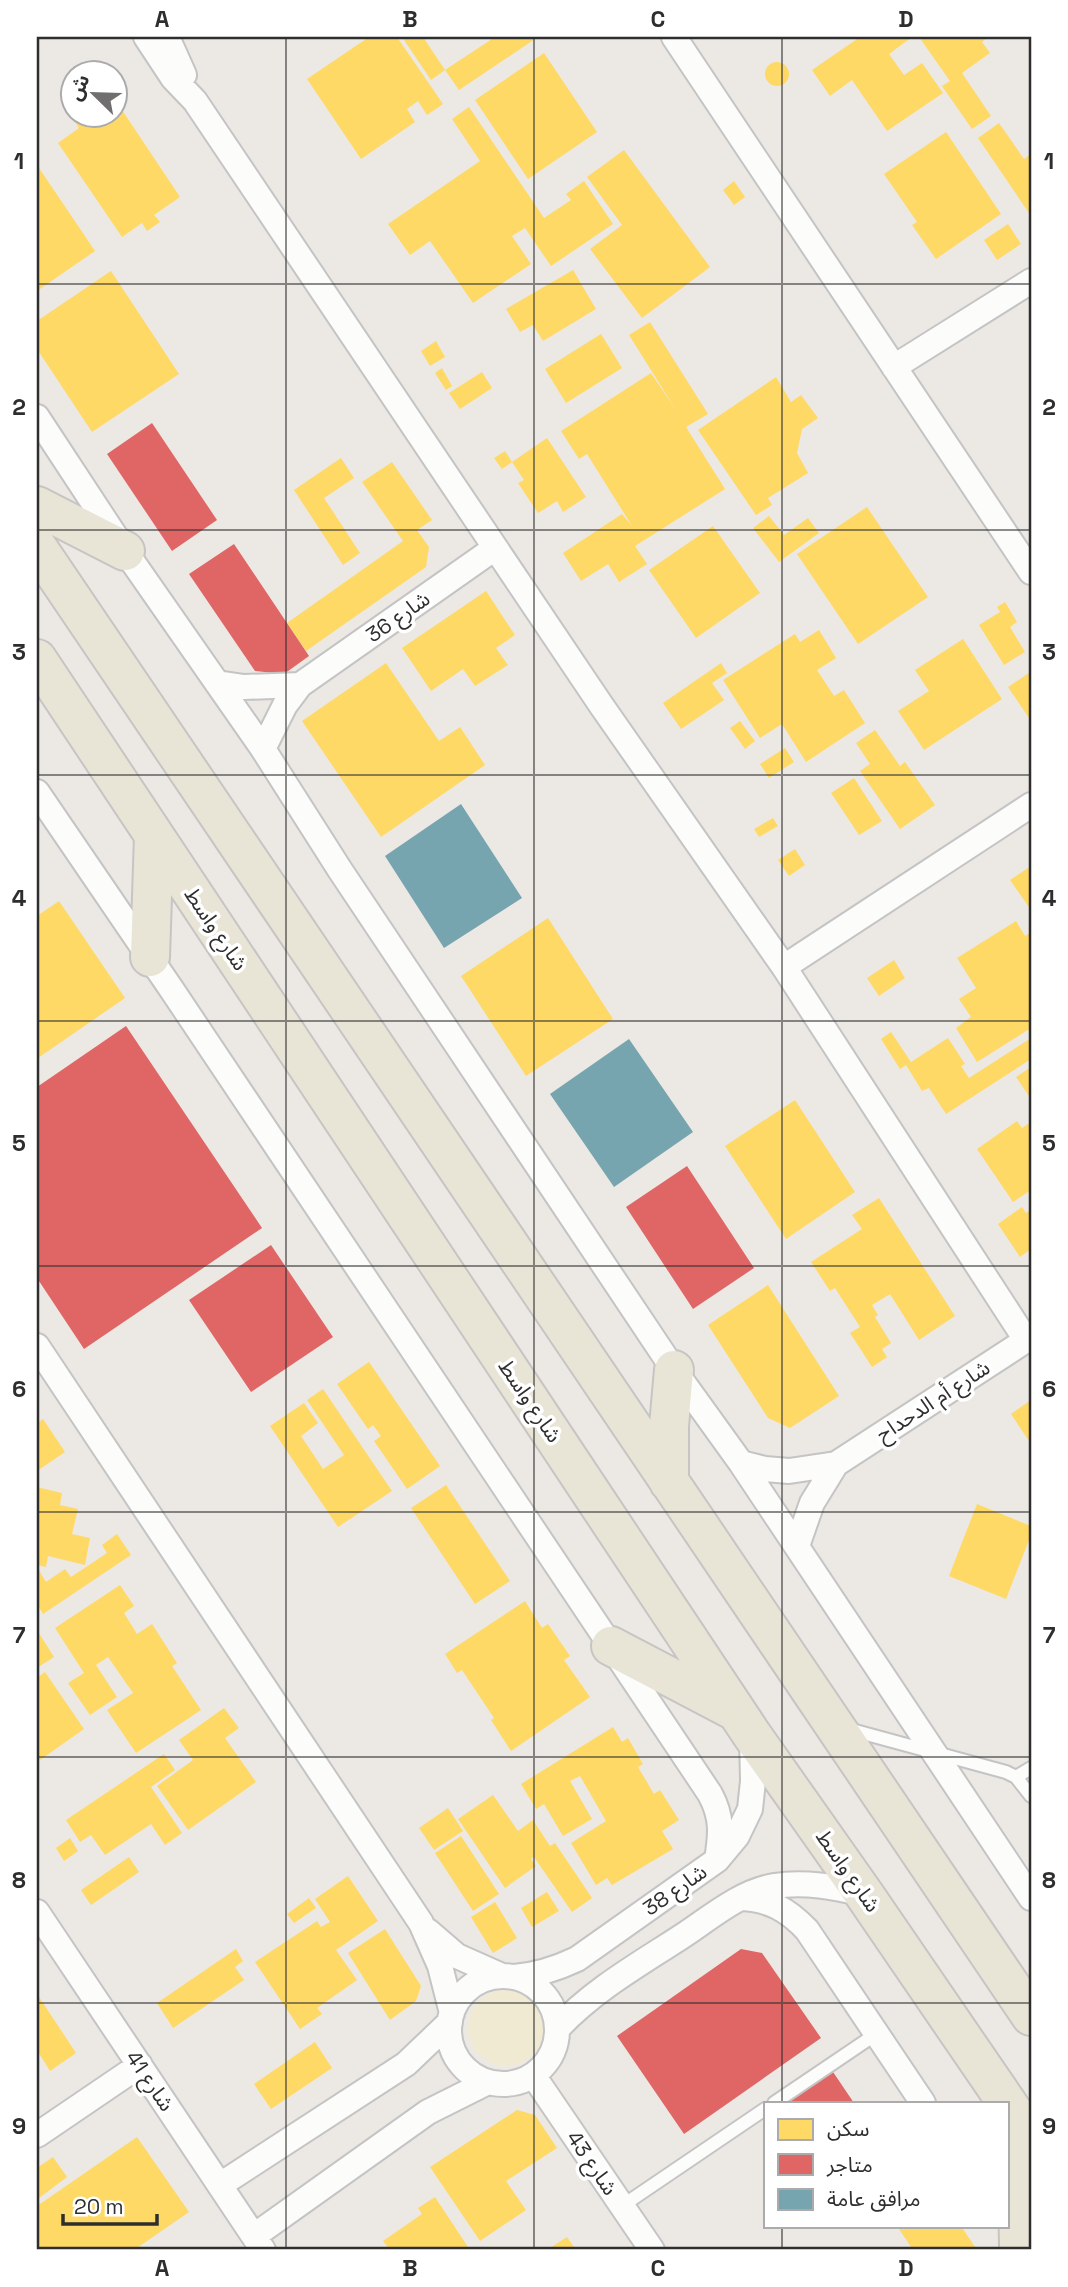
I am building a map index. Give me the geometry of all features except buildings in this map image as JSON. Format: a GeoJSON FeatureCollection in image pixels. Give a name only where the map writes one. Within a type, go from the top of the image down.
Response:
{"type":"FeatureCollection","features":[{"type":"Feature","properties":{"kind":"main road"},"geometry":{"type":"LineString","coordinates":[[37,506],[125,551]]}},
{"type":"Feature","properties":{"kind":"main road"},"geometry":{"type":"LineString","coordinates":[[37,547],[1031,2016]]}},
{"type":"Feature","properties":{"kind":"main road","name":"شارع واسط"},"geometry":{"type":"LineString","coordinates":[[37,659],[744,1723],[1007,2102]]}},
{"type":"Feature","properties":{"kind":"main road"},"geometry":{"type":"LineString","coordinates":[[150,957],[154,835]]}},
{"type":"Feature","properties":{"kind":"main road"},"geometry":{"type":"LineString","coordinates":[[669,1482],[669,1426],[674,1370]]}},
{"type":"Feature","properties":{"kind":"main road"},"geometry":{"type":"LineString","coordinates":[[611,1646],[744,1723]]}},
{"type":"Feature","properties":{"kind":"main road","name":"شارع واسط"},"geometry":{"type":"LineString","coordinates":[[1009,2105],[1031,2138]]}},
{"type":"Feature","properties":{"kind":"main road"},"geometry":{"type":"LineString","coordinates":[[1009,2113],[1018,2198],[1015,2240]]}},
{"type":"Feature","properties":{"kind":"street"},"geometry":{"type":"LineString","coordinates":[[146,37],[173,78],[195,101],[495,548],[783,967],[1029,1339]]}},
{"type":"Feature","properties":{"kind":"street"},"geometry":{"type":"LineString","coordinates":[[167,37],[195,101]]}},
{"type":"Feature","properties":{"kind":"street"},"geometry":{"type":"LineString","coordinates":[[674,37],[1031,572]]}},
{"type":"Feature","properties":{"kind":"street"},"geometry":{"type":"LineString","coordinates":[[894,368],[1031,281]]}},
{"type":"Feature","properties":{"kind":"street"},"geometry":{"type":"LineString","coordinates":[[37,417],[125,551],[263,749],[340,870],[674,1370],[741,1463],[1031,1898]]}},
{"type":"Feature","properties":{"kind":"street","name":"شارع 36"},"geometry":{"type":"LineString","coordinates":[[263,749],[285,705],[300,685],[495,548]]}},
{"type":"Feature","properties":{"kind":"street"},"geometry":{"type":"LineString","coordinates":[[217,683],[244,687],[300,685]]}},
{"type":"Feature","properties":{"kind":"street"},"geometry":{"type":"LineString","coordinates":[[37,792],[716,1805],[722,1830],[717,1860]]}},
{"type":"Feature","properties":{"kind":"street"},"geometry":{"type":"LineString","coordinates":[[783,967],[1031,805]]}},
{"type":"Feature","properties":{"kind":"street","name":"شارع أم الدحداح"},"geometry":{"type":"LineString","coordinates":[[741,1463],[789,1471],[836,1464],[1029,1339]]}},
{"type":"Feature","properties":{"kind":"street"},"geometry":{"type":"LineString","coordinates":[[37,1346],[421,1923],[457,1956],[508,1977],[531,1983],[545,1995],[554,2011],[557,2029],[554,2047],[546,2063],[533,2075],[511,2084],[488,2082],[473,2076],[462,2066],[449,2038],[451,2017],[440,1966],[421,1923]]}},
{"type":"Feature","properties":{"kind":"street","name":"شارع أم الدحداح"},"geometry":{"type":"LineString","coordinates":[[797,1546],[812,1503],[836,1464]]}},
{"type":"Feature","properties":{"kind":"street","name":"شارع 38"},"geometry":{"type":"LineString","coordinates":[[508,1977],[536,1975],[578,1959],[717,1860],[737,1836],[750,1809],[753,1781],[744,1723]]}},
{"type":"Feature","properties":{"kind":"street","name":"شارع 38"},"geometry":{"type":"LineString","coordinates":[[557,2029],[596,1993],[741,1898],[773,1886],[802,1884],[832,1886],[864,1894]]}},
{"type":"Feature","properties":{"kind":"street"},"geometry":{"type":"LineString","coordinates":[[741,1898],[758,1898],[777,1905],[807,1930],[922,2102]]}},
{"type":"Feature","properties":{"kind":"street","name":"شارع 41"},"geometry":{"type":"LineString","coordinates":[[37,1912],[258,2243]]}},
{"type":"Feature","properties":{"kind":"street"},"geometry":{"type":"LineString","coordinates":[[220,2185],[406,2064],[451,2017],[463,1993],[481,1981],[508,1977]]}},
{"type":"Feature","properties":{"kind":"street"},"geometry":{"type":"LineString","coordinates":[[37,2135],[140,2066]]}},
{"type":"Feature","properties":{"kind":"street","name":"شارع 43"},"geometry":{"type":"LineString","coordinates":[[533,2075],[652,2250]]}},
{"type":"Feature","properties":{"kind":"street"},"geometry":{"type":"LineString","coordinates":[[258,2243],[428,2112],[488,2082]]}},
{"type":"Feature","properties":{"kind":"lane"},"geometry":{"type":"LineString","coordinates":[[836,1725],[997,1769],[1016,1777],[1031,1796]]}},
{"type":"Feature","properties":{"kind":"lane"},"geometry":{"type":"LineString","coordinates":[[1016,1777],[1031,1768]]}},
{"type":"Feature","properties":{"kind":"lane"},"geometry":{"type":"LineString","coordinates":[[775,2102],[876,2034]]}},
{"type":"Feature","properties":{"kind":"lane"},"geometry":{"type":"LineString","coordinates":[[622,2206],[764,2110]]}},
{"type":"Feature","properties":{"kind":"sand"},"geometry":{"type":"Polygon","coordinates":[[[506,1990],[520,1993],[533,2001],[541,2014],[544,2028],[541,2042],[533,2055],[520,2063],[506,2066],[492,2063],[479,2055],[471,2042],[468,2028],[471,2014],[479,2001],[492,1993],[506,1990]]]}}]}
